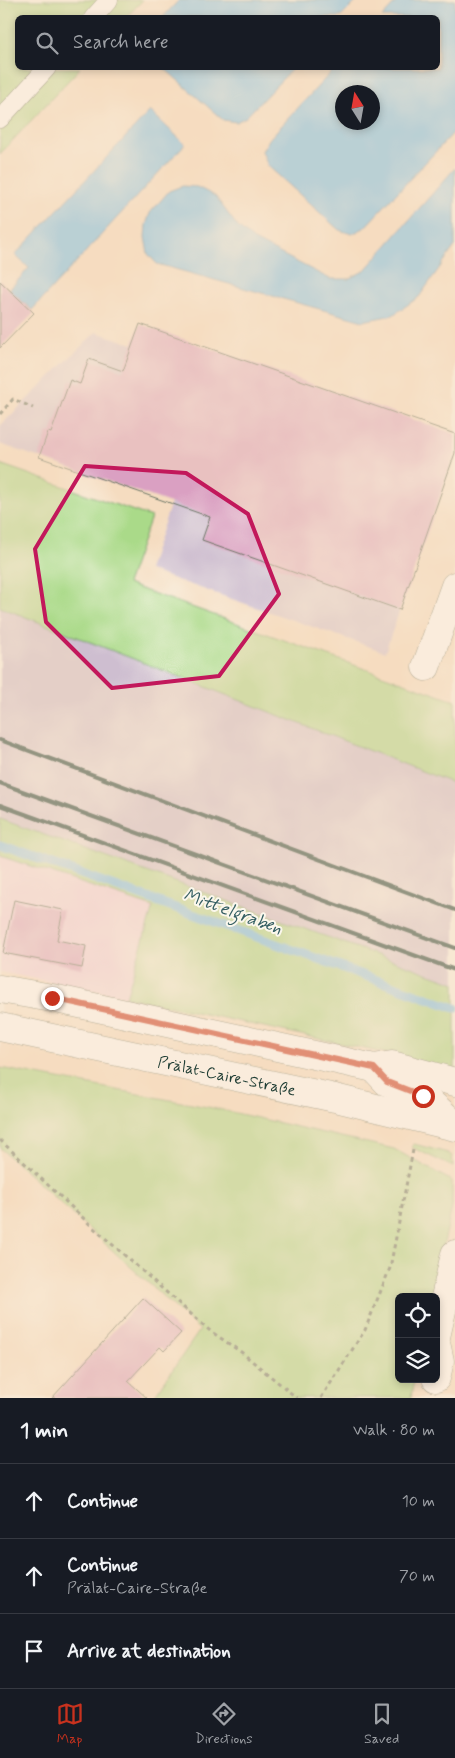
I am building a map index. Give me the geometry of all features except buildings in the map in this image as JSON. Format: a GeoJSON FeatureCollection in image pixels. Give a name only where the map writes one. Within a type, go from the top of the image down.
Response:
{"type":"FeatureCollection","features":[{"type":"Feature","properties":{"kind":"street"},"geometry":{"type":"LineString","coordinates":[[426,667],[455,586]]}},
{"type":"Feature","properties":{"kind":"street"},"geometry":{"type":"LineString","coordinates":[[0,990],[52,998],[374,1068],[392,1065],[455,1082]]}},
{"type":"Feature","properties":{"kind":"street","name":"Prälat-Caire-Straße"},"geometry":{"type":"LineString","coordinates":[[0,1027],[336,1098],[455,1126]]}},
{"type":"Feature","properties":{"kind":"street"},"geometry":{"type":"LineString","coordinates":[[374,1068],[387,1082],[423,1096],[455,1126]]}},
{"type":"Feature","properties":{"kind":"street"},"geometry":{"type":"LineString","coordinates":[[440,1358],[455,1254]]}},
{"type":"Feature","properties":{"kind":"street"},"geometry":{"type":"LineString","coordinates":[[432,1398],[435,1383]]}},
{"type":"Feature","properties":{"kind":"lane"},"geometry":{"type":"LineString","coordinates":[[96,15],[109,0]]}},
{"type":"Feature","properties":{"kind":"lane"},"geometry":{"type":"LineString","coordinates":[[0,119],[45,70]]}},
{"type":"Feature","properties":{"kind":"path"},"geometry":{"type":"LineString","coordinates":[[0,414],[13,399],[33,408]]}},
{"type":"Feature","properties":{"kind":"path"},"geometry":{"type":"LineString","coordinates":[[0,1140],[103,1236],[209,1330],[241,1352],[296,1398]]}},
{"type":"Feature","properties":{"kind":"path"},"geometry":{"type":"LineString","coordinates":[[321,1398],[365,1330],[390,1268],[413,1150]]}},
{"type":"Feature","properties":{"kind":"highlighted area"},"geometry":{"type":"Polygon","coordinates":[[[85,466],[186,473],[248,514],[279,594],[219,676],[112,688],[46,622],[35,549],[85,466]]]}},
{"type":"Feature","properties":{"kind":"shaded area"},"geometry":{"type":"Polygon","coordinates":[[[140,324],[455,434],[455,453],[385,652],[148,570],[171,503],[0,444],[0,426],[96,332],[133,344],[140,324]]]}},
{"type":"Feature","properties":{"kind":"shaded area"},"geometry":{"type":"Polygon","coordinates":[[[0,607],[455,784],[455,983],[0,819],[0,607]]]}},
{"type":"Feature","properties":{"kind":"shaded area"},"geometry":{"type":"Polygon","coordinates":[[[0,856],[153,907],[126,997],[0,972],[0,856]]]}},
{"type":"Feature","properties":{"kind":"green space"},"geometry":{"type":"Polygon","coordinates":[[[0,0],[143,0],[128,15],[15,15],[15,70],[78,70],[0,154],[0,0]]]}},
{"type":"Feature","properties":{"kind":"green space"},"geometry":{"type":"Polygon","coordinates":[[[0,464],[151,517],[127,584],[455,701],[455,784],[0,607],[0,464]]]}},
{"type":"Feature","properties":{"kind":"green space"},"geometry":{"type":"Polygon","coordinates":[[[0,819],[455,983],[455,1071],[384,1053],[126,997],[153,907],[0,856],[0,819]]]}},
{"type":"Feature","properties":{"kind":"green space"},"geometry":{"type":"Polygon","coordinates":[[[0,1068],[218,1109],[394,1149],[452,1181],[452,1207],[433,1293],[395,1293],[395,1383],[413,1383],[411,1398],[153,1398],[200,1330],[0,1148],[0,1068]]]}},
{"type":"Feature","properties":{"kind":"green space"},"geometry":{"type":"Polygon","coordinates":[[[414,1144],[448,1153],[452,1156],[453,1167],[411,1147],[414,1144]]]}},
{"type":"Feature","properties":{"kind":"water"},"geometry":{"type":"Polygon","coordinates":[[[179,0],[358,0],[343,15],[165,15],[179,0]]]}},
{"type":"Feature","properties":{"kind":"water"},"geometry":{"type":"Polygon","coordinates":[[[398,0],[455,0],[455,131],[364,228],[352,234],[339,230],[268,166],[262,151],[270,138],[333,70],[440,70],[440,15],[384,15],[398,0]]]}},
{"type":"Feature","properties":{"kind":"water"},"geometry":{"type":"Polygon","coordinates":[[[166,70],[291,70],[246,117],[236,122],[223,120],[166,70]]]}},
{"type":"Feature","properties":{"kind":"water"},"geometry":{"type":"Polygon","coordinates":[[[150,111],[185,144],[32,310],[9,290],[29,268],[15,255],[150,111]]]}},
{"type":"Feature","properties":{"kind":"water"},"geometry":{"type":"Polygon","coordinates":[[[455,168],[455,246],[419,297],[393,315],[363,321],[157,264],[148,254],[145,237],[150,213],[169,191],[182,186],[197,187],[215,196],[238,227],[254,240],[330,279],[348,279],[364,271],[455,168]]]}},
{"type":"Feature","properties":{"kind":"waterway","name":"Mittelgraben"},"geometry":{"type":"LineString","coordinates":[[0,845],[455,1008]]}},
{"type":"Feature","properties":{"kind":"railway"},"geometry":{"type":"LineString","coordinates":[[0,740],[455,910]]}},
{"type":"Feature","properties":{"kind":"railway"},"geometry":{"type":"LineString","coordinates":[[0,783],[455,948]]}},
{"type":"Feature","properties":{"kind":"railway"},"geometry":{"type":"LineString","coordinates":[[0,805],[455,970]]}},
{"type":"Feature","properties":{"kind":"route"},"geometry":{"type":"LineString","coordinates":[[52,998],[374,1068],[387,1082],[423,1096]]}}]}
